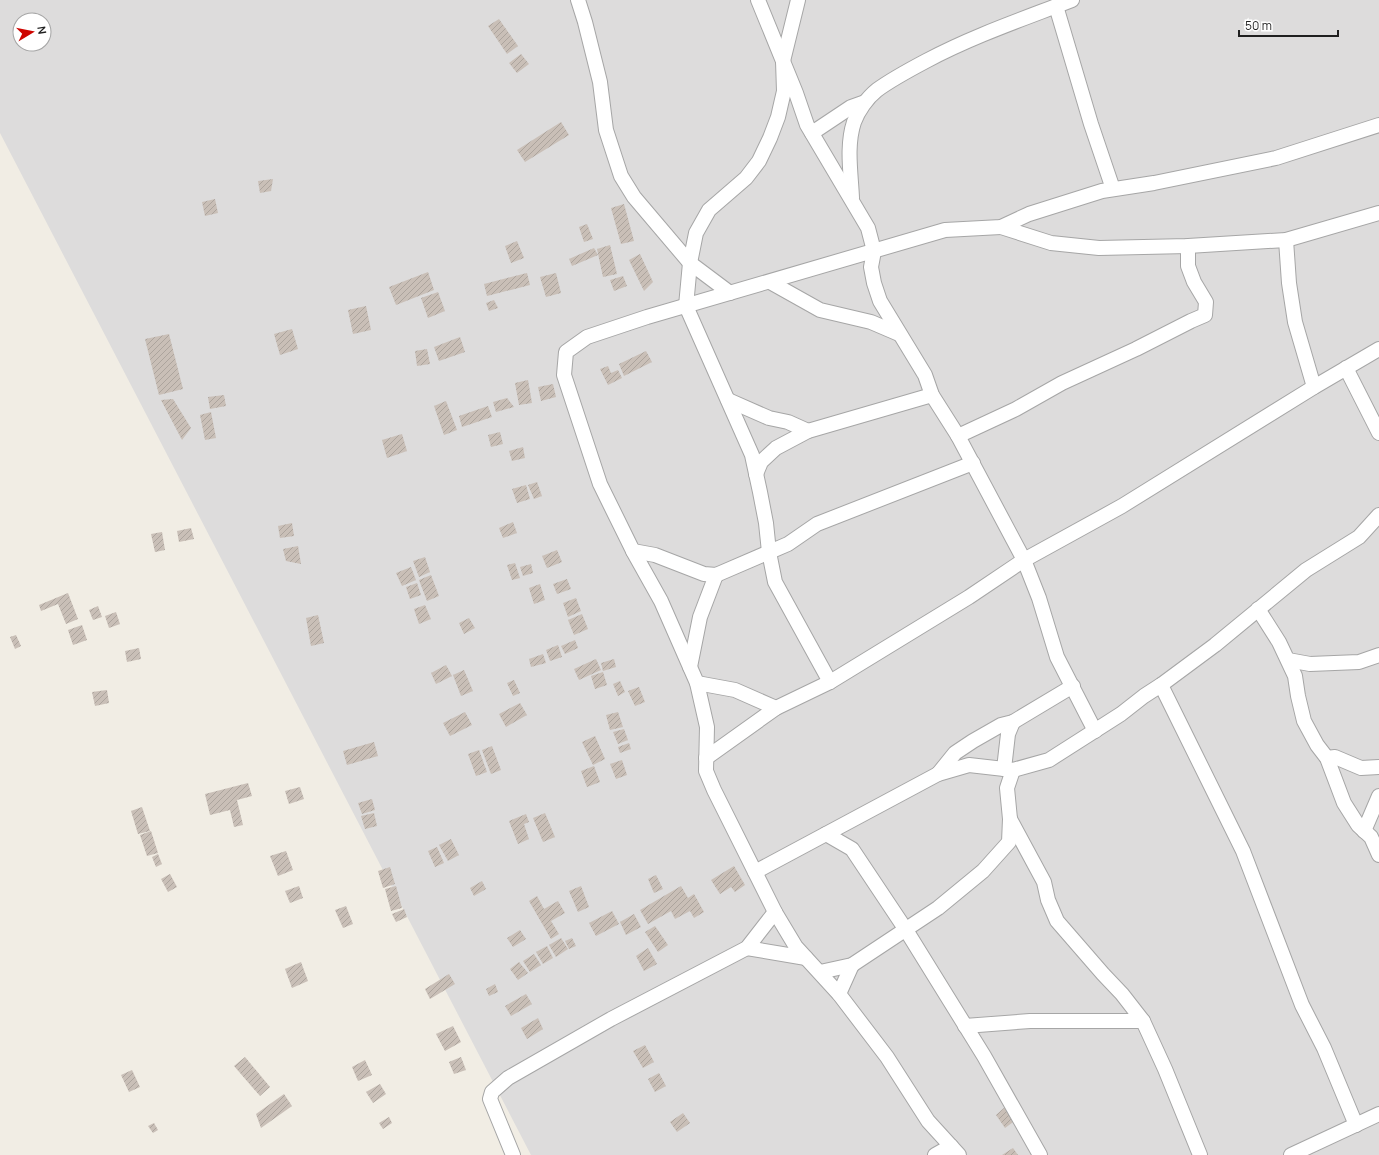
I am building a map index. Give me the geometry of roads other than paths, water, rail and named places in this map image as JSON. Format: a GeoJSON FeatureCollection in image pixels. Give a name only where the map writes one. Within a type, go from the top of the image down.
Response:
{"type":"FeatureCollection","features":[{"type":"Feature","properties":{"kind":"street"},"geometry":{"type":"LineString","coordinates":[[578,0],[600,82],[606,130],[621,176],[634,196],[690,264],[730,293]]}},
{"type":"Feature","properties":{"kind":"street"},"geometry":{"type":"LineString","coordinates":[[758,0],[796,93],[807,125],[868,228],[874,251],[871,267],[880,301],[925,375],[932,395],[958,436],[1024,560],[1039,598],[1057,657],[1095,731]]}},
{"type":"Feature","properties":{"kind":"street"},"geometry":{"type":"LineString","coordinates":[[798,0],[783,61],[784,92],[778,117],[760,161],[746,178],[709,210],[696,233],[690,264],[686,306],[752,455],[766,523],[769,552],[776,582],[830,682]]}},
{"type":"Feature","properties":{"kind":"street"},"geometry":{"type":"LineString","coordinates":[[852,200],[850,142],[854,121],[865,102],[876,91],[892,80],[956,46],[1072,0]]}},
{"type":"Feature","properties":{"kind":"street"},"geometry":{"type":"LineString","coordinates":[[1056,6],[1113,189]]}},
{"type":"Feature","properties":{"kind":"street"},"geometry":{"type":"LineString","coordinates":[[812,133],[851,106],[865,102]]}},
{"type":"Feature","properties":{"kind":"street"},"geometry":{"type":"LineString","coordinates":[[1001,227],[1029,214],[1102,191],[1276,158],[1379,125]]}},
{"type":"Feature","properties":{"kind":"street"},"geometry":{"type":"LineString","coordinates":[[935,1155],[955,1150],[928,1121],[887,1057],[840,994],[796,947],[775,912],[714,790],[706,770],[707,727],[697,683],[661,601],[633,551],[600,484],[564,375],[566,352],[587,338],[647,317],[945,230],[1001,227],[1051,243],[1099,248],[1188,246],[1286,240],[1379,213]]}},
{"type":"Feature","properties":{"kind":"street"},"geometry":{"type":"LineString","coordinates":[[1286,240],[1294,322],[1314,387]]}},
{"type":"Feature","properties":{"kind":"street"},"geometry":{"type":"LineString","coordinates":[[958,436],[1016,408],[1062,383],[1136,350],[1205,315],[1206,302],[1194,282],[1188,266],[1188,246]]}},
{"type":"Feature","properties":{"kind":"street"},"geometry":{"type":"LineString","coordinates":[[770,282],[820,310],[871,322],[899,334]]}},
{"type":"Feature","properties":{"kind":"street"},"geometry":{"type":"LineString","coordinates":[[706,758],[776,708],[830,682],[969,597],[1024,560],[1122,506],[1314,387],[1379,350]]}},
{"type":"Feature","properties":{"kind":"street"},"geometry":{"type":"LineString","coordinates":[[1346,368],[1379,433]]}},
{"type":"Feature","properties":{"kind":"street"},"geometry":{"type":"LineString","coordinates":[[756,474],[761,462],[776,448],[808,431],[932,395]]}},
{"type":"Feature","properties":{"kind":"street"},"geometry":{"type":"LineString","coordinates":[[728,400],[769,418],[788,422],[808,431]]}},
{"type":"Feature","properties":{"kind":"street"},"geometry":{"type":"LineString","coordinates":[[633,551],[655,555],[704,574],[716,575],[788,544],[817,524],[973,463]]}},
{"type":"Feature","properties":{"kind":"street"},"geometry":{"type":"LineString","coordinates":[[755,872],[938,774],[969,765],[1009,770],[1049,760],[1121,714],[1215,645],[1306,570],[1359,537],[1379,515]]}},
{"type":"Feature","properties":{"kind":"street"},"geometry":{"type":"LineString","coordinates":[[690,668],[700,617],[716,575]]}},
{"type":"Feature","properties":{"kind":"street"},"geometry":{"type":"LineString","coordinates":[[1258,609],[1279,642],[1288,660],[1295,676],[1304,721],[1317,745],[1327,758],[1344,803],[1358,825],[1371,837],[1379,855]]}},
{"type":"Feature","properties":{"kind":"street"},"geometry":{"type":"LineString","coordinates":[[1288,660],[1310,664],[1359,662],[1379,655]]}},
{"type":"Feature","properties":{"kind":"street"},"geometry":{"type":"LineString","coordinates":[[697,683],[735,690],[776,708]]}},
{"type":"Feature","properties":{"kind":"street"},"geometry":{"type":"LineString","coordinates":[[1161,685],[1243,851],[1299,998],[1324,1048],[1356,1125]]}},
{"type":"Feature","properties":{"kind":"street"},"geometry":{"type":"LineString","coordinates":[[938,774],[954,753],[1001,725],[1013,722],[1072,686]]}},
{"type":"Feature","properties":{"kind":"street"},"geometry":{"type":"LineString","coordinates":[[820,972],[852,965],[938,908],[983,871],[1009,842],[1010,819],[1007,788],[1009,770],[1008,734],[1013,722]]}},
{"type":"Feature","properties":{"kind":"street"},"geometry":{"type":"LineString","coordinates":[[1327,758],[1335,757],[1361,768],[1379,767]]}},
{"type":"Feature","properties":{"kind":"street"},"geometry":{"type":"LineString","coordinates":[[1364,831],[1379,796]]}},
{"type":"Feature","properties":{"kind":"street"},"geometry":{"type":"LineString","coordinates":[[1010,819],[1044,882],[1048,900],[1057,921],[1122,994],[1143,1021],[1165,1068],[1200,1155]]}},
{"type":"Feature","properties":{"kind":"street"},"geometry":{"type":"LineString","coordinates":[[848,822],[852,849],[906,930],[984,1056],[1040,1155]]}},
{"type":"Feature","properties":{"kind":"street"},"geometry":{"type":"LineString","coordinates":[[826,834],[852,849]]}},
{"type":"Feature","properties":{"kind":"street"},"geometry":{"type":"LineString","coordinates":[[513,1155],[490,1100],[492,1092],[508,1078],[611,1019],[747,948],[775,912]]}},
{"type":"Feature","properties":{"kind":"street"},"geometry":{"type":"LineString","coordinates":[[747,948],[806,958]]}},
{"type":"Feature","properties":{"kind":"street"},"geometry":{"type":"LineString","coordinates":[[840,994],[852,965]]}},
{"type":"Feature","properties":{"kind":"street"},"geometry":{"type":"LineString","coordinates":[[965,1026],[1030,1021],[1143,1021]]}},
{"type":"Feature","properties":{"kind":"street"},"geometry":{"type":"LineString","coordinates":[[1291,1155],[1379,1114]]}}]}
